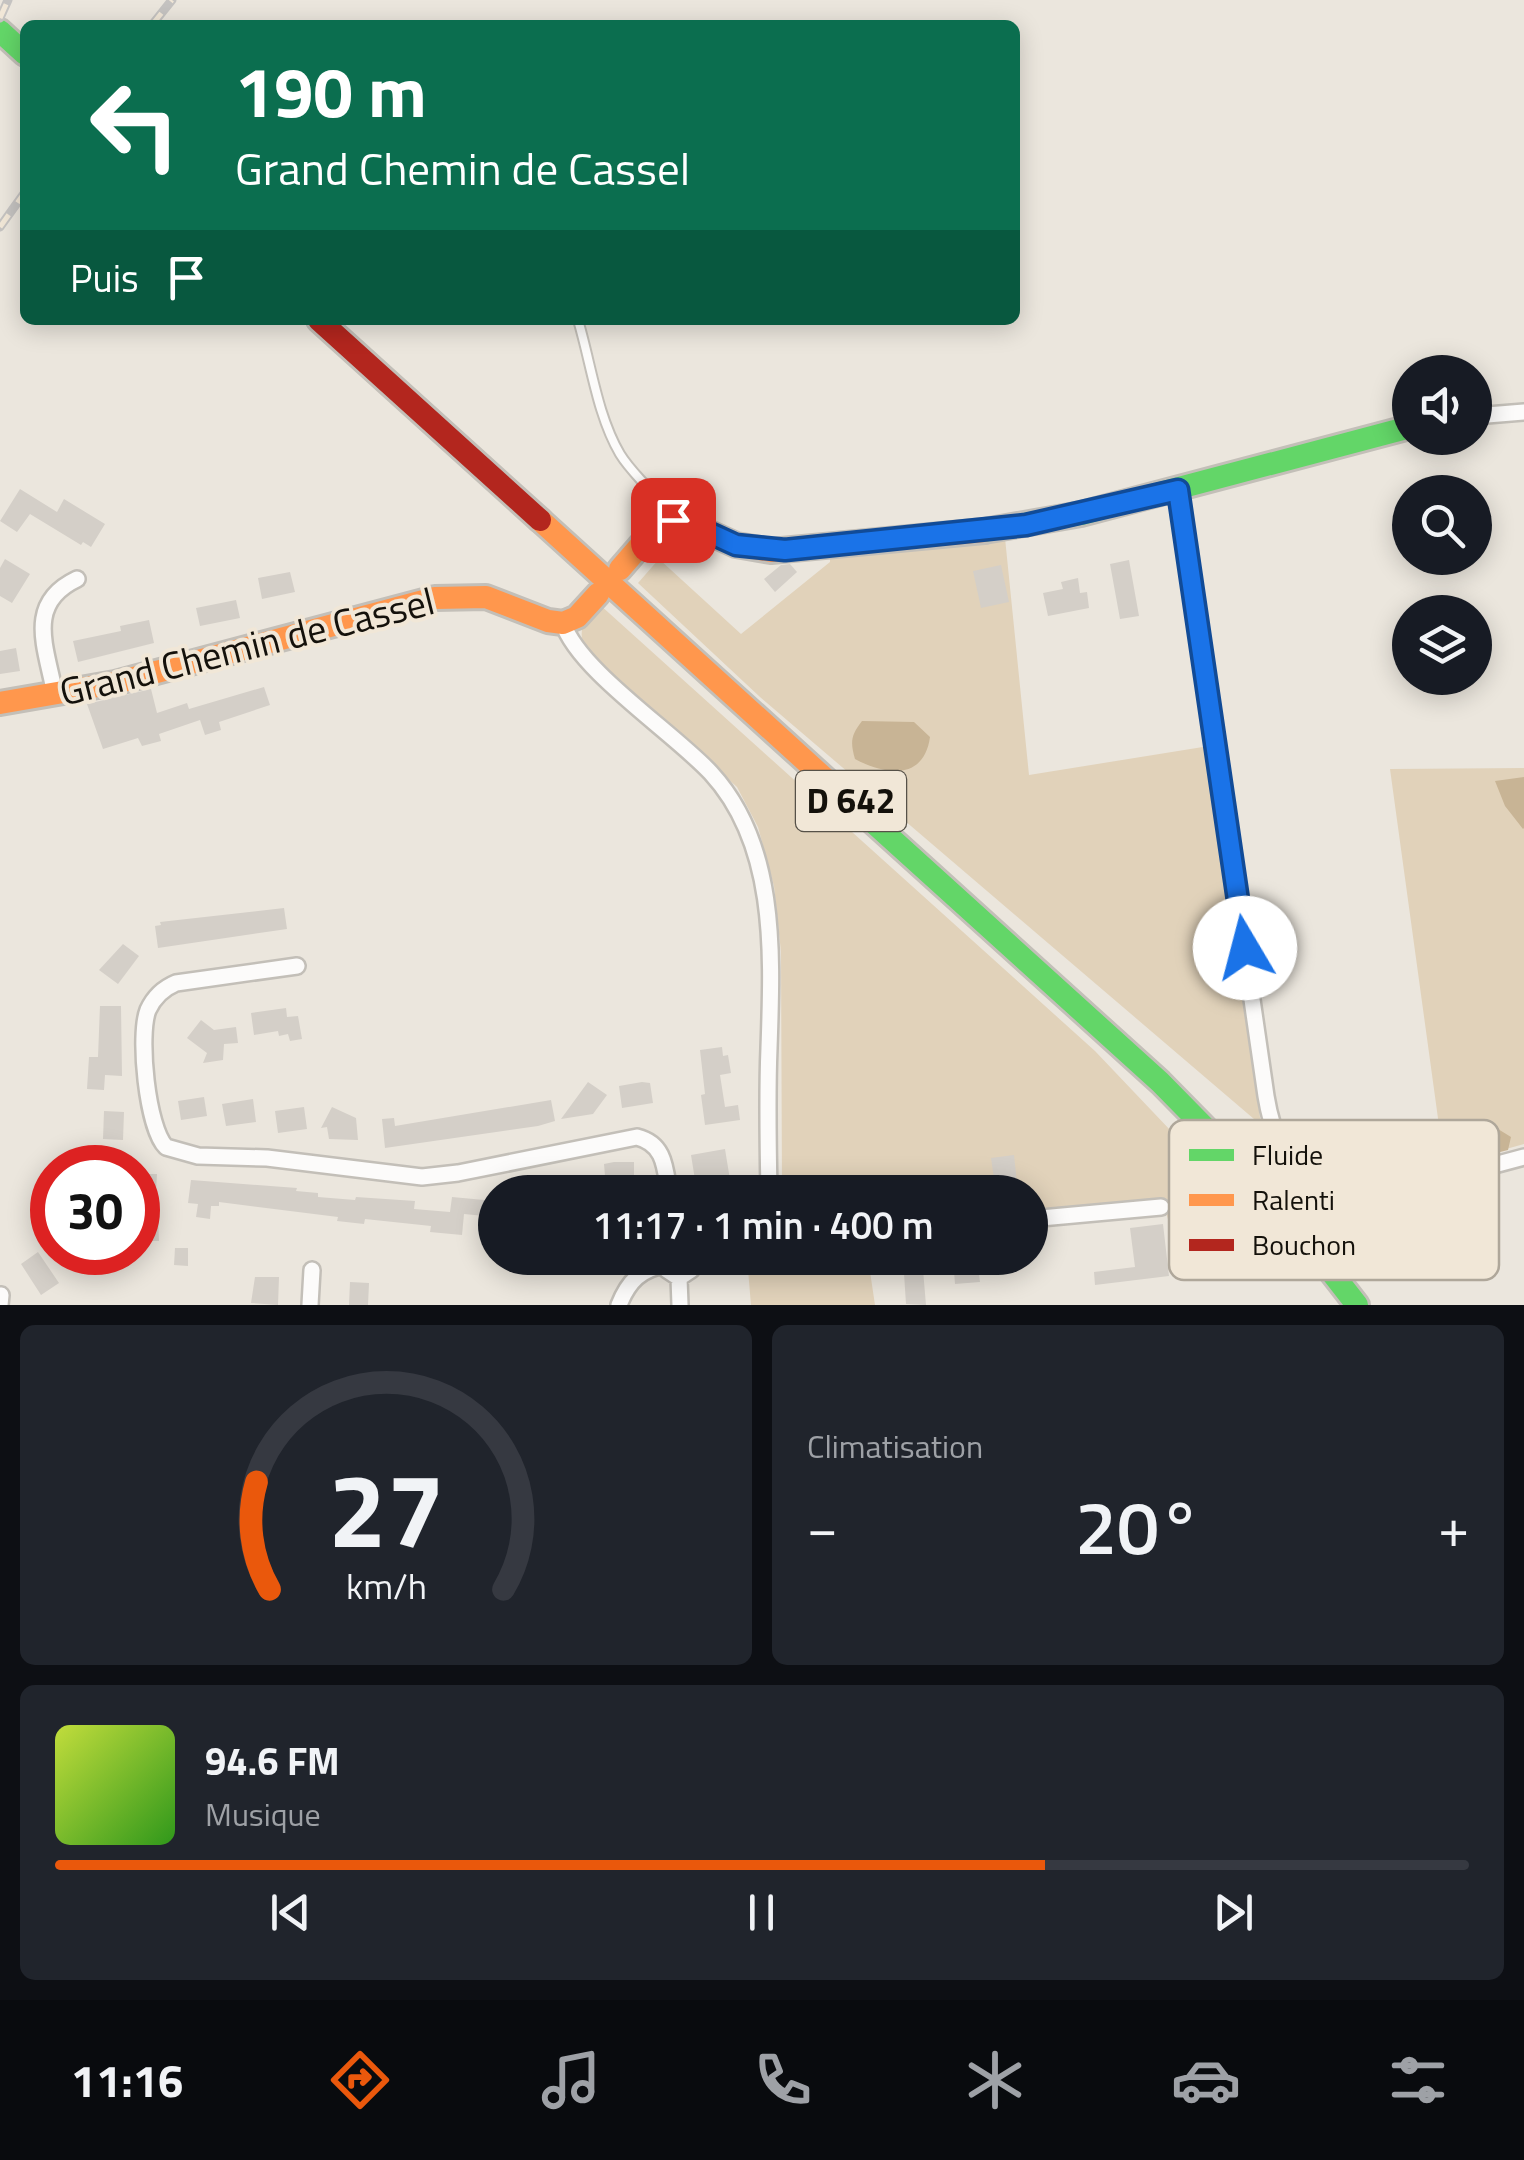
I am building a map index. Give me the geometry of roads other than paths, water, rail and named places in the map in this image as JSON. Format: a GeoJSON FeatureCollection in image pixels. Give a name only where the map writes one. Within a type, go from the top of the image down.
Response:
{"type":"FeatureCollection","features":[{"type":"Feature","properties":{"kind":"main road","name":"D 642"},"geometry":{"type":"LineString","coordinates":[[325,325],[1197,1120]]}},
{"type":"Feature","properties":{"kind":"main road"},"geometry":{"type":"LineString","coordinates":[[620,568],[653,531],[668,521],[683,521],[736,545],[785,550],[1026,525],[1178,490],[1392,432]]}},
{"type":"Feature","properties":{"kind":"main road"},"geometry":{"type":"LineString","coordinates":[[563,623],[598,594]]}},
{"type":"Feature","properties":{"kind":"main road","name":"Grand Chemin de Cassel"},"geometry":{"type":"LineString","coordinates":[[0,703],[115,683],[448,596],[496,599],[548,621],[563,623]]}},
{"type":"Feature","properties":{"kind":"main road","name":"D 642"},"geometry":{"type":"LineString","coordinates":[[1338,1280],[1357,1305]]}},
{"type":"Feature","properties":{"kind":"street"},"geometry":{"type":"LineString","coordinates":[[1492,415],[1524,412]]}},
{"type":"Feature","properties":{"kind":"street"},"geometry":{"type":"LineString","coordinates":[[1178,490],[1266,1096],[1273,1120]]}},
{"type":"Feature","properties":{"kind":"street"},"geometry":{"type":"LineString","coordinates":[[54,695],[43,613],[57,590],[77,579]]}},
{"type":"Feature","properties":{"kind":"street"},"geometry":{"type":"LineString","coordinates":[[563,623],[582,656],[714,776],[735,806],[752,843],[765,897],[771,982],[768,1175]]}},
{"type":"Feature","properties":{"kind":"street"},"geometry":{"type":"LineString","coordinates":[[296,966],[176,983],[152,1003],[145,1020],[146,1064],[154,1126],[166,1147],[198,1156],[267,1158],[422,1177],[637,1136],[650,1141],[661,1152],[666,1175]]}},
{"type":"Feature","properties":{"kind":"street"},"geometry":{"type":"LineString","coordinates":[[1499,1163],[1524,1157]]}},
{"type":"Feature","properties":{"kind":"street"},"geometry":{"type":"LineString","coordinates":[[1048,1217],[1161,1207]]}},
{"type":"Feature","properties":{"kind":"street"},"geometry":{"type":"LineString","coordinates":[[310,1305],[312,1270]]}},
{"type":"Feature","properties":{"kind":"street"},"geometry":{"type":"LineString","coordinates":[[618,1305],[638,1275]]}},
{"type":"Feature","properties":{"kind":"street"},"geometry":{"type":"LineString","coordinates":[[672,1275],[678,1278]]}},
{"type":"Feature","properties":{"kind":"street"},"geometry":{"type":"LineString","coordinates":[[678,1278],[684,1275]]}},
{"type":"Feature","properties":{"kind":"street"},"geometry":{"type":"LineString","coordinates":[[678,1278],[680,1305]]}},
{"type":"Feature","properties":{"kind":"street"},"geometry":{"type":"LineString","coordinates":[[0,1305],[1,1295]]}},
{"type":"Feature","properties":{"kind":"lane"},"geometry":{"type":"LineString","coordinates":[[579,325],[611,435],[625,462],[659,500],[668,521]]}},
{"type":"Feature","properties":{"kind":"railway"},"geometry":{"type":"LineString","coordinates":[[0,18],[8,0]]}},
{"type":"Feature","properties":{"kind":"railway"},"geometry":{"type":"LineString","coordinates":[[156,20],[172,0]]}},
{"type":"Feature","properties":{"kind":"railway"},"geometry":{"type":"LineString","coordinates":[[0,227],[20,199]]}}]}
